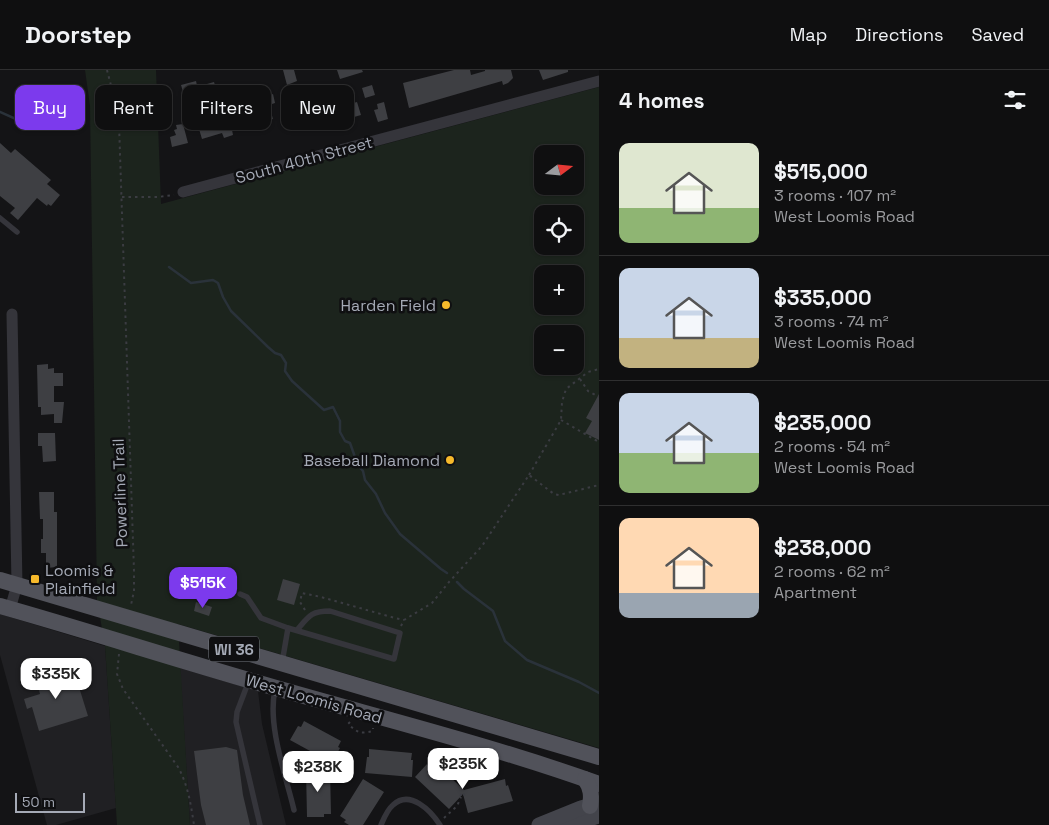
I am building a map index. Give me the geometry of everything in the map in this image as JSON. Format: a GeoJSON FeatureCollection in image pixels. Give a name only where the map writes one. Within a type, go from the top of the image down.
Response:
{"type":"FeatureCollection","features":[{"type":"Feature","properties":{"kind":"main road","name":"West Loomis Road"},"geometry":{"type":"LineString","coordinates":[[0,580],[599,757]]}},
{"type":"Feature","properties":{"kind":"main road","name":"West Loomis Road"},"geometry":{"type":"LineString","coordinates":[[5,607],[275,688],[594,778]]}},
{"type":"Feature","properties":{"kind":"main road"},"geometry":{"type":"LineString","coordinates":[[275,688],[282,662]]}},
{"type":"Feature","properties":{"kind":"main road"},"geometry":{"type":"LineString","coordinates":[[594,778],[590,787],[596,808]]}},
{"type":"Feature","properties":{"kind":"street","name":"South 40th Street"},"geometry":{"type":"LineString","coordinates":[[183,192],[599,81]]}},
{"type":"Feature","properties":{"kind":"street"},"geometry":{"type":"LineString","coordinates":[[5,607],[16,585],[12,314]]}},
{"type":"Feature","properties":{"kind":"street"},"geometry":{"type":"LineString","coordinates":[[539,825],[596,808]]}},
{"type":"Feature","properties":{"kind":"street"},"geometry":{"type":"LineString","coordinates":[[552,825],[582,821],[596,808]]}},
{"type":"Feature","properties":{"kind":"lane"},"geometry":{"type":"LineString","coordinates":[[0,218],[17,232]]}},
{"type":"Feature","properties":{"kind":"lane"},"geometry":{"type":"LineString","coordinates":[[240,594],[247,597],[261,618],[288,628],[394,659],[400,633],[330,611],[318,611],[309,616],[297,630]]}},
{"type":"Feature","properties":{"kind":"lane"},"geometry":{"type":"LineString","coordinates":[[282,662],[288,628]]}},
{"type":"Feature","properties":{"kind":"lane"},"geometry":{"type":"LineString","coordinates":[[249,680],[237,712],[236,722],[260,825]]}},
{"type":"Feature","properties":{"kind":"lane"},"geometry":{"type":"LineString","coordinates":[[275,688],[272,701],[274,722],[279,752],[294,810]]}},
{"type":"Feature","properties":{"kind":"lane"},"geometry":{"type":"LineString","coordinates":[[380,825],[388,810],[394,804],[406,799],[420,803],[440,825]]}},
{"type":"Feature","properties":{"kind":"path","name":"Powerline Trail"},"geometry":{"type":"LineString","coordinates":[[107,70],[119,124],[122,197],[134,571],[134,591],[128,618]]}},
{"type":"Feature","properties":{"kind":"path"},"geometry":{"type":"LineString","coordinates":[[122,197],[158,197],[183,192]]}},
{"type":"Feature","properties":{"kind":"path"},"geometry":{"type":"LineString","coordinates":[[397,632],[404,620],[432,603],[482,546],[529,475],[561,420],[562,402],[566,389],[588,372],[599,369]]}},
{"type":"Feature","properties":{"kind":"path"},"geometry":{"type":"LineString","coordinates":[[580,379],[588,391],[599,397]]}},
{"type":"Feature","properties":{"kind":"path"},"geometry":{"type":"LineString","coordinates":[[561,420],[599,442]]}},
{"type":"Feature","properties":{"kind":"path"},"geometry":{"type":"LineString","coordinates":[[529,475],[554,494],[559,495],[599,484]]}},
{"type":"Feature","properties":{"kind":"path"},"geometry":{"type":"LineString","coordinates":[[309,616],[300,602],[302,593],[404,620]]}},
{"type":"Feature","properties":{"kind":"path"},"geometry":{"type":"LineString","coordinates":[[121,642],[117,674],[119,680],[130,700],[183,776],[188,790],[194,825]]}},
{"type":"Feature","properties":{"kind":"path"},"geometry":{"type":"LineString","coordinates":[[352,720],[348,724],[359,733],[373,731],[372,726]]}},
{"type":"Feature","properties":{"kind":"path"},"geometry":{"type":"LineString","coordinates":[[466,754],[460,758],[467,770],[480,764],[478,757]]}},
{"type":"Feature","properties":{"kind":"path"},"geometry":{"type":"LineString","coordinates":[[450,813],[462,797]]}},
{"type":"Feature","properties":{"kind":"shaded area"},"geometry":{"type":"Polygon","coordinates":[[[85,70],[156,70],[157,85],[95,85],[95,130],[158,130],[161,204],[599,87],[599,748],[178,624],[190,825],[117,825],[105,646],[97,600],[90,106],[85,70]]]}},
{"type":"Feature","properties":{"kind":"shaded area"},"geometry":{"type":"Polygon","coordinates":[[[0,614],[105,646],[116,808],[56,825],[47,825],[0,655],[0,614]]]}},
{"type":"Feature","properties":{"kind":"shaded area"},"geometry":{"type":"Polygon","coordinates":[[[180,668],[258,691],[262,724],[286,825],[190,825],[180,668]]]}},
{"type":"Feature","properties":{"kind":"building"},"geometry":{"type":"Polygon","coordinates":[[[283,70],[294,70],[297,81],[287,85],[283,70]]]}},
{"type":"Feature","properties":{"kind":"building"},"geometry":{"type":"Polygon","coordinates":[[[337,70],[362,70],[363,72],[340,79],[337,70]]]}},
{"type":"Feature","properties":{"kind":"building"},"geometry":{"type":"Polygon","coordinates":[[[454,70],[470,70],[471,75],[485,70],[511,70],[513,78],[503,85],[502,81],[409,108],[403,83],[454,70]]]}},
{"type":"Feature","properties":{"kind":"building"},"geometry":{"type":"Polygon","coordinates":[[[539,70],[568,70],[568,72],[543,80],[539,70]]]}},
{"type":"Feature","properties":{"kind":"building"},"geometry":{"type":"Polygon","coordinates":[[[196,81],[197,85],[182,85],[182,88],[181,85],[196,81]]]}},
{"type":"Feature","properties":{"kind":"building"},"geometry":{"type":"Polygon","coordinates":[[[214,82],[215,85],[204,85],[214,82]]]}},
{"type":"Feature","properties":{"kind":"building"},"geometry":{"type":"Polygon","coordinates":[[[372,85],[375,95],[365,98],[362,88],[372,85]]]}},
{"type":"Feature","properties":{"kind":"building"},"geometry":{"type":"Polygon","coordinates":[[[273,94],[275,103],[271,104],[271,95],[273,94]]]}},
{"type":"Feature","properties":{"kind":"building"},"geometry":{"type":"Polygon","coordinates":[[[357,102],[361,115],[354,117],[354,103],[357,102]]]}},
{"type":"Feature","properties":{"kind":"building"},"geometry":{"type":"Polygon","coordinates":[[[384,102],[388,119],[378,122],[374,110],[378,109],[377,104],[384,102]]]}},
{"type":"Feature","properties":{"kind":"building"},"geometry":{"type":"Polygon","coordinates":[[[182,124],[182,130],[185,130],[188,143],[172,147],[170,137],[176,135],[174,130],[177,129],[176,125],[182,124]]]}},
{"type":"Feature","properties":{"kind":"building"},"geometry":{"type":"Polygon","coordinates":[[[199,130],[232,130],[233,135],[224,138],[222,133],[202,139],[199,130]]]}},
{"type":"Feature","properties":{"kind":"building"},"geometry":{"type":"Polygon","coordinates":[[[0,143],[11,153],[15,149],[51,180],[47,184],[60,195],[51,206],[48,204],[47,206],[37,198],[18,220],[10,213],[15,208],[0,196],[0,143]]]}},
{"type":"Feature","properties":{"kind":"building"},"geometry":{"type":"Polygon","coordinates":[[[48,364],[48,369],[54,368],[54,373],[63,373],[63,386],[54,386],[54,402],[64,402],[62,423],[54,423],[54,414],[41,415],[41,407],[38,407],[37,365],[48,364]]]}},
{"type":"Feature","properties":{"kind":"building"},"geometry":{"type":"Polygon","coordinates":[[[599,394],[599,440],[585,433],[592,421],[586,418],[599,394]]]}},
{"type":"Feature","properties":{"kind":"building"},"geometry":{"type":"Polygon","coordinates":[[[38,433],[55,433],[56,461],[43,462],[42,446],[38,446],[38,433]]]}},
{"type":"Feature","properties":{"kind":"building"},"geometry":{"type":"Polygon","coordinates":[[[39,492],[54,492],[54,512],[57,512],[57,567],[46,568],[46,553],[41,553],[43,519],[40,519],[39,492]]]}},
{"type":"Feature","properties":{"kind":"building"},"geometry":{"type":"Polygon","coordinates":[[[283,579],[300,584],[294,605],[277,600],[283,579]]]}},
{"type":"Feature","properties":{"kind":"building"},"geometry":{"type":"Polygon","coordinates":[[[196,602],[212,607],[209,616],[194,611],[196,602]]]}},
{"type":"Feature","properties":{"kind":"building"},"geometry":{"type":"Polygon","coordinates":[[[67,667],[72,685],[78,684],[88,716],[39,731],[32,707],[27,709],[24,699],[40,694],[35,676],[67,667]]]}},
{"type":"Feature","properties":{"kind":"building"},"geometry":{"type":"Polygon","coordinates":[[[304,721],[341,741],[338,747],[340,748],[332,763],[290,740],[298,726],[301,727],[304,721]]]}},
{"type":"Feature","properties":{"kind":"building"},"geometry":{"type":"Polygon","coordinates":[[[226,747],[237,750],[243,795],[250,825],[206,825],[201,805],[194,751],[226,747]]]}},
{"type":"Feature","properties":{"kind":"building"},"geometry":{"type":"Polygon","coordinates":[[[369,749],[412,753],[412,777],[365,773],[369,749]]]}},
{"type":"Feature","properties":{"kind":"building"},"geometry":{"type":"Polygon","coordinates":[[[433,761],[464,790],[505,779],[513,801],[468,813],[463,794],[449,809],[415,777],[427,764],[428,766],[433,761]]]}},
{"type":"Feature","properties":{"kind":"building"},"geometry":{"type":"Polygon","coordinates":[[[330,769],[331,814],[324,814],[324,817],[307,817],[306,770],[330,769]]]}},
{"type":"Feature","properties":{"kind":"building"},"geometry":{"type":"Polygon","coordinates":[[[363,779],[384,792],[363,825],[349,825],[340,816],[363,779]]]}},
{"type":"Feature","properties":{"kind":"waterway"},"geometry":{"type":"LineString","coordinates":[[0,112],[15,119]]}},
{"type":"Feature","properties":{"kind":"waterway"},"geometry":{"type":"LineString","coordinates":[[169,267],[191,283],[213,280],[218,283],[231,311],[268,347],[281,355],[286,363],[285,371],[292,381],[324,410],[333,407],[340,421],[340,432],[345,441],[350,443],[356,463],[363,471],[365,480],[376,494],[385,513],[400,534],[447,573]]}},
{"type":"Feature","properties":{"kind":"waterway"},"geometry":{"type":"LineString","coordinates":[[457,582],[493,611],[505,641],[527,660],[579,682],[599,693]]}},
{"type":"Feature","properties":{"kind":"place","name":"Harden Field"},"geometry":{"type":"Point","coordinates":[446,305]}},
{"type":"Feature","properties":{"kind":"place","name":"Baseball Diamond"},"geometry":{"type":"Point","coordinates":[450,460]}},
{"type":"Feature","properties":{"kind":"place","name":"Loomis & Plainfield"},"geometry":{"type":"Point","coordinates":[35,579]}}]}
